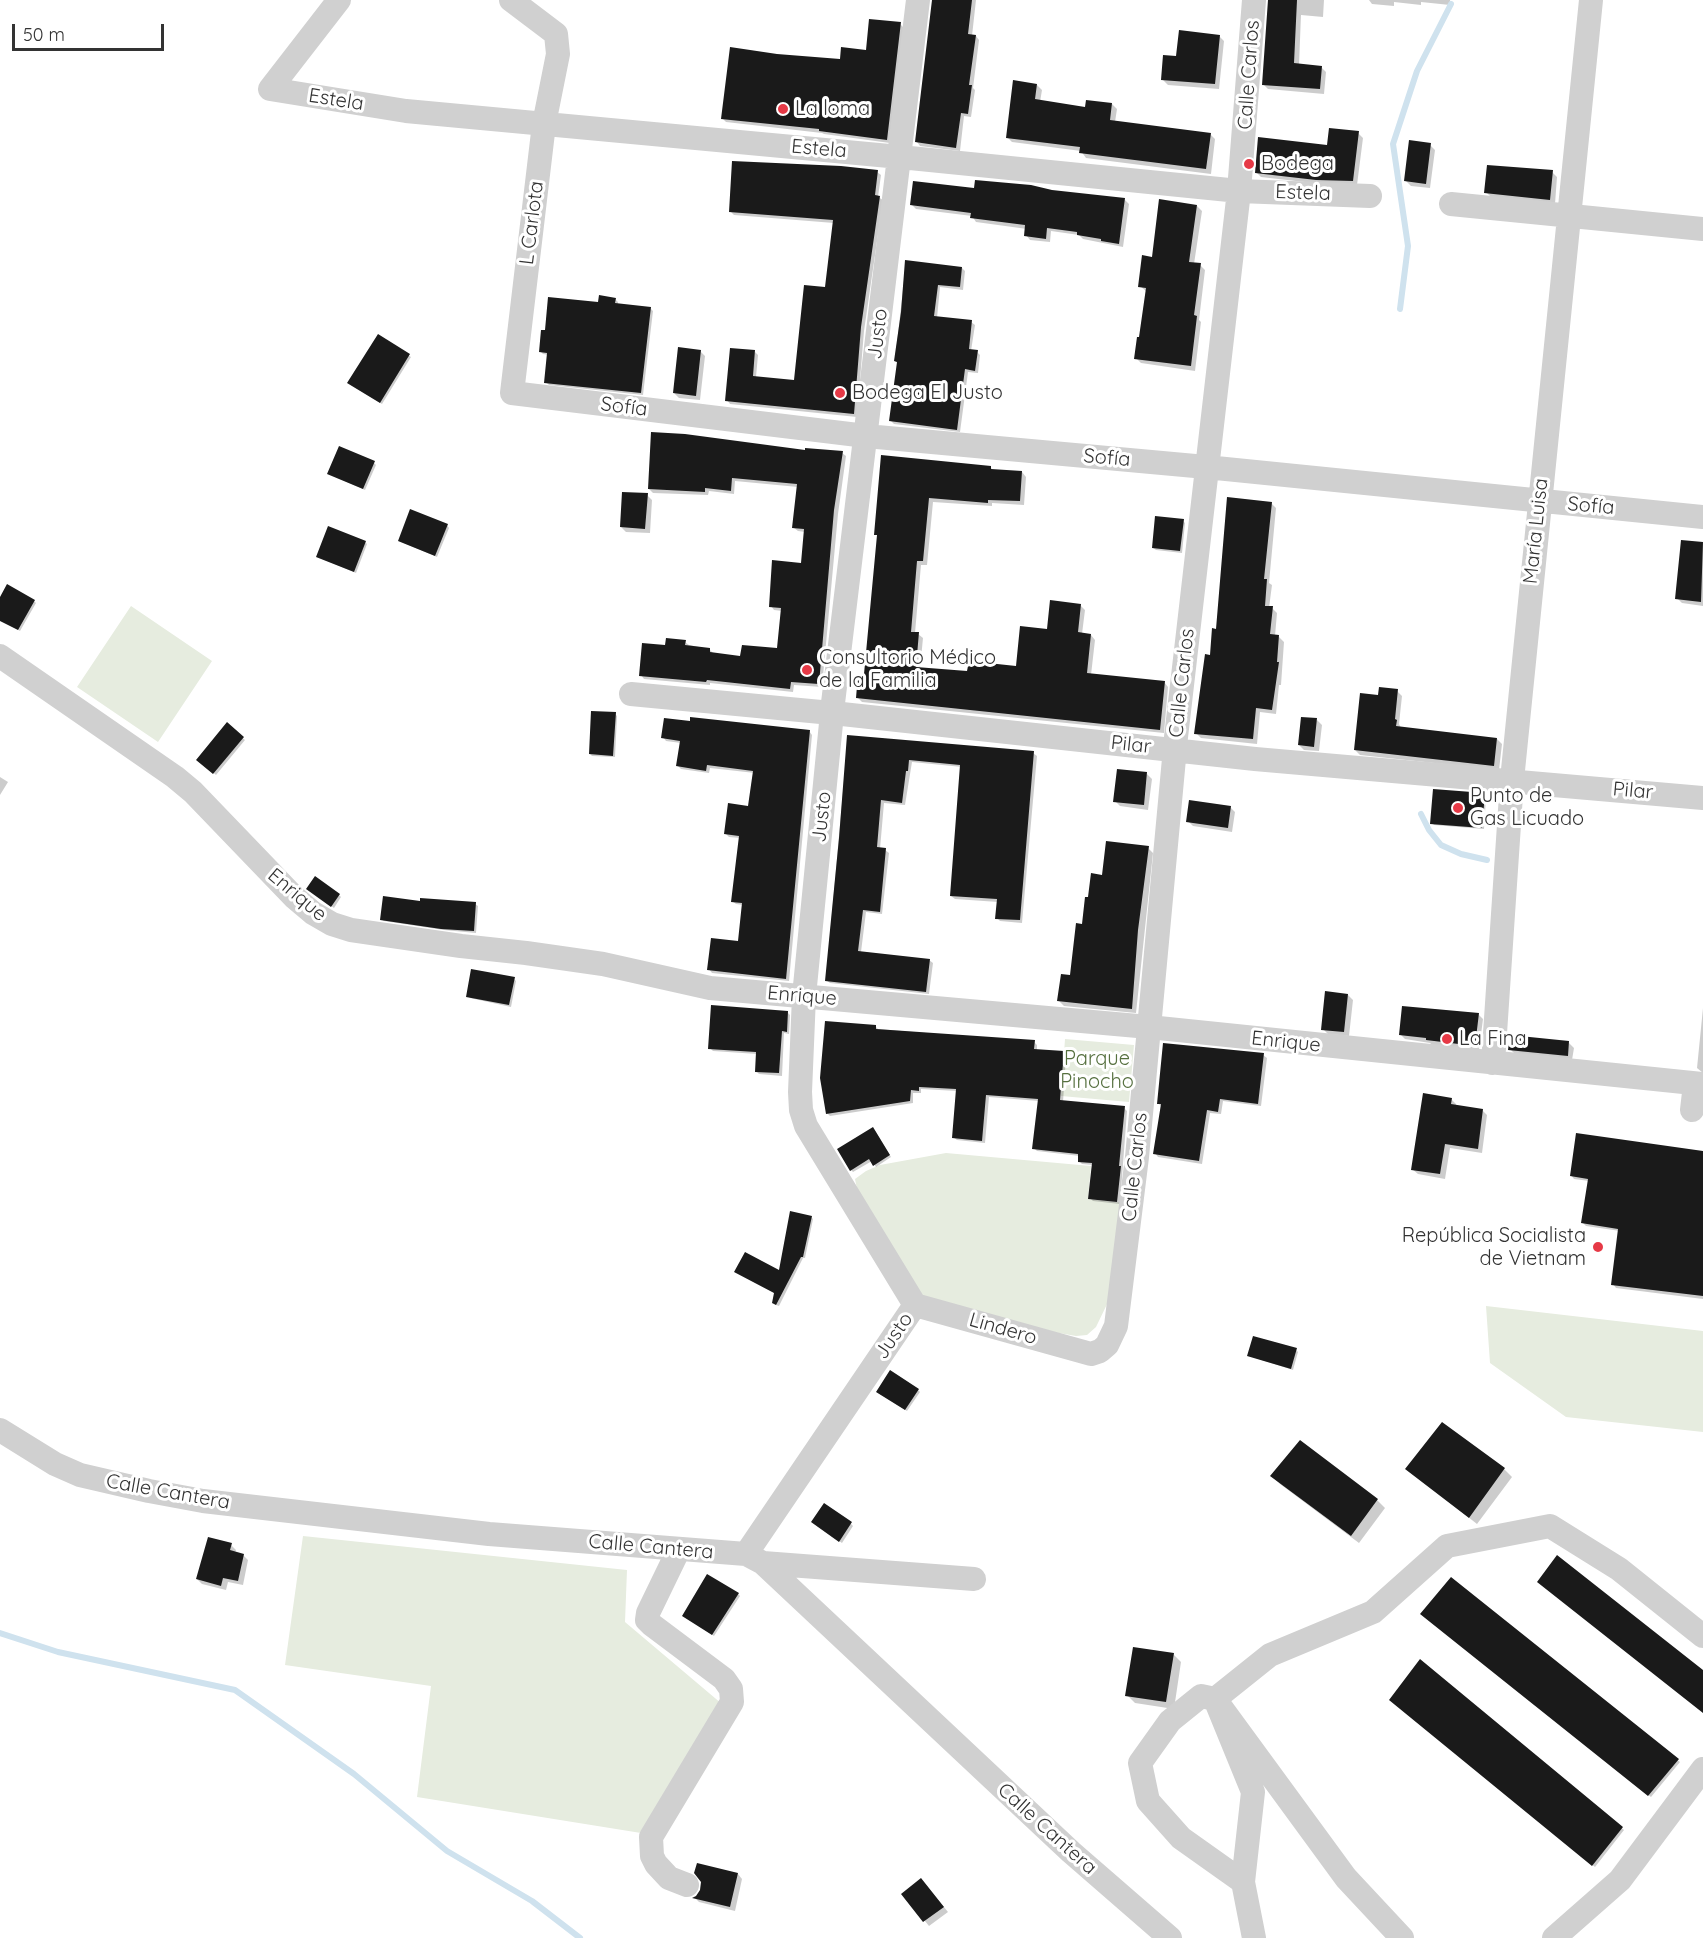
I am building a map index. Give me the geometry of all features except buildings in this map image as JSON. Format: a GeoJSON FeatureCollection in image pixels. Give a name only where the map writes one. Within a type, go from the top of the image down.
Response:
{"type":"FeatureCollection","features":[{"type":"Feature","properties":{"kind":"street","name":"Estela"},"geometry":{"type":"LineString","coordinates":[[339,0],[270,89],[406,111],[1239,191],[1370,196]]}},
{"type":"Feature","properties":{"kind":"street","name":"L Carlota"},"geometry":{"type":"LineString","coordinates":[[511,0],[556,34],[558,54],[544,124],[512,393]]}},
{"type":"Feature","properties":{"kind":"street","name":"Justo"},"geometry":{"type":"LineString","coordinates":[[755,1559],[915,1305],[806,1126],[801,1110],[800,1092],[804,996],[832,713],[918,0]]}},
{"type":"Feature","properties":{"kind":"street","name":"Calle Carlos"},"geometry":{"type":"LineString","coordinates":[[1091,1354],[1107,1345],[1116,1326],[1137,1156],[1174,750],[1239,191],[1254,0]]}},
{"type":"Feature","properties":{"kind":"street","name":"María Luisa"},"geometry":{"type":"LineString","coordinates":[[1492,1064],[1512,780],[1590,0]]}},
{"type":"Feature","properties":{"kind":"street"},"geometry":{"type":"LineString","coordinates":[[1451,204],[1703,229]]}},
{"type":"Feature","properties":{"kind":"street","name":"Sofía"},"geometry":{"type":"LineString","coordinates":[[512,393],[866,436],[1206,466],[1703,517]]}},
{"type":"Feature","properties":{"kind":"street","name":"Enrique"},"geometry":{"type":"LineString","coordinates":[[0,656],[175,777],[193,792],[294,897],[313,913],[332,924],[351,930],[603,964],[710,988],[1149,1027],[1699,1084]]}},
{"type":"Feature","properties":{"kind":"street","name":"Pilar"},"geometry":{"type":"LineString","coordinates":[[631,694],[1408,773],[1512,780],[1703,798]]}},
{"type":"Feature","properties":{"kind":"street"},"geometry":{"type":"LineString","coordinates":[[1692,1110],[1699,1084]]}},
{"type":"Feature","properties":{"kind":"street","name":"Lindero"},"geometry":{"type":"LineString","coordinates":[[915,1305],[1091,1354]]}},
{"type":"Feature","properties":{"kind":"street","name":"Calle Cantera"},"geometry":{"type":"LineString","coordinates":[[0,1430],[55,1464],[80,1475],[203,1501],[489,1534],[679,1549],[755,1559],[1071,1852],[1170,1938]]}},
{"type":"Feature","properties":{"kind":"street"},"geometry":{"type":"LineString","coordinates":[[1215,1699],[1270,1654],[1373,1612],[1447,1546],[1550,1526],[1620,1569],[1703,1636]]}},
{"type":"Feature","properties":{"kind":"street"},"geometry":{"type":"LineString","coordinates":[[679,1549],[648,1613],[647,1620],[724,1679],[731,1689],[732,1702],[651,1837],[651,1856],[656,1864],[669,1878],[687,1885]]}},
{"type":"Feature","properties":{"kind":"street"},"geometry":{"type":"LineString","coordinates":[[755,1559],[974,1579]]}},
{"type":"Feature","properties":{"kind":"street"},"geometry":{"type":"LineString","coordinates":[[1243,1882],[1181,1838],[1148,1801],[1140,1763],[1170,1721],[1201,1696],[1215,1699],[1346,1878],[1402,1938]]}},
{"type":"Feature","properties":{"kind":"street"},"geometry":{"type":"LineString","coordinates":[[1215,1699],[1254,1792],[1243,1882],[1254,1938]]}},
{"type":"Feature","properties":{"kind":"street"},"geometry":{"type":"LineString","coordinates":[[1554,1938],[1620,1880],[1703,1769]]}},
{"type":"Feature","properties":{"kind":"green space"},"geometry":{"type":"Polygon","coordinates":[[[131,606],[212,661],[158,742],[77,687],[131,606]]]}},
{"type":"Feature","properties":{"kind":"green space","name":"Parque Pinocho"},"geometry":{"type":"Polygon","coordinates":[[[1065,1039],[1134,1045],[1129,1102],[1061,1096],[1065,1039]]]}},
{"type":"Feature","properties":{"kind":"green space"},"geometry":{"type":"Polygon","coordinates":[[[946,1153],[1091,1166],[1088,1199],[1124,1203],[1109,1300],[1096,1327],[1087,1335],[1076,1336],[1053,1332],[921,1297],[857,1189],[855,1179],[880,1165],[946,1153]]]}},
{"type":"Feature","properties":{"kind":"green space"},"geometry":{"type":"Polygon","coordinates":[[[1486,1306],[1703,1331],[1703,1432],[1566,1417],[1490,1363],[1486,1306]]]}},
{"type":"Feature","properties":{"kind":"green space"},"geometry":{"type":"Polygon","coordinates":[[[303,1536],[627,1570],[625,1622],[722,1704],[641,1833],[417,1797],[431,1686],[285,1665],[303,1536]]]}},
{"type":"Feature","properties":{"kind":"waterway"},"geometry":{"type":"LineString","coordinates":[[1400,309],[1408,246],[1393,144],[1417,71],[1451,4]]}},
{"type":"Feature","properties":{"kind":"waterway"},"geometry":{"type":"LineString","coordinates":[[1421,814],[1429,830],[1441,845],[1461,854],[1487,860]]}},
{"type":"Feature","properties":{"kind":"waterway"},"geometry":{"type":"LineString","coordinates":[[0,1633],[58,1652],[235,1690],[354,1774],[447,1851],[532,1901],[580,1938]]}},
{"type":"Feature","properties":{"kind":"place","name":"La loma"},"geometry":{"type":"Point","coordinates":[783,109]}},
{"type":"Feature","properties":{"kind":"place","name":"Bodega"},"geometry":{"type":"Point","coordinates":[1249,164]}},
{"type":"Feature","properties":{"kind":"place","name":"Bodega El Justo"},"geometry":{"type":"Point","coordinates":[840,393]}},
{"type":"Feature","properties":{"kind":"place","name":"Consultorio Médico de la Familia"},"geometry":{"type":"Point","coordinates":[807,670]}},
{"type":"Feature","properties":{"kind":"place","name":"Punto de Gas Licuado"},"geometry":{"type":"Point","coordinates":[1458,808]}},
{"type":"Feature","properties":{"kind":"place","name":"La Fina"},"geometry":{"type":"Point","coordinates":[1447,1039]}},
{"type":"Feature","properties":{"kind":"place","name":"República Socialista de Vietnam"},"geometry":{"type":"Point","coordinates":[1598,1247]}}]}
